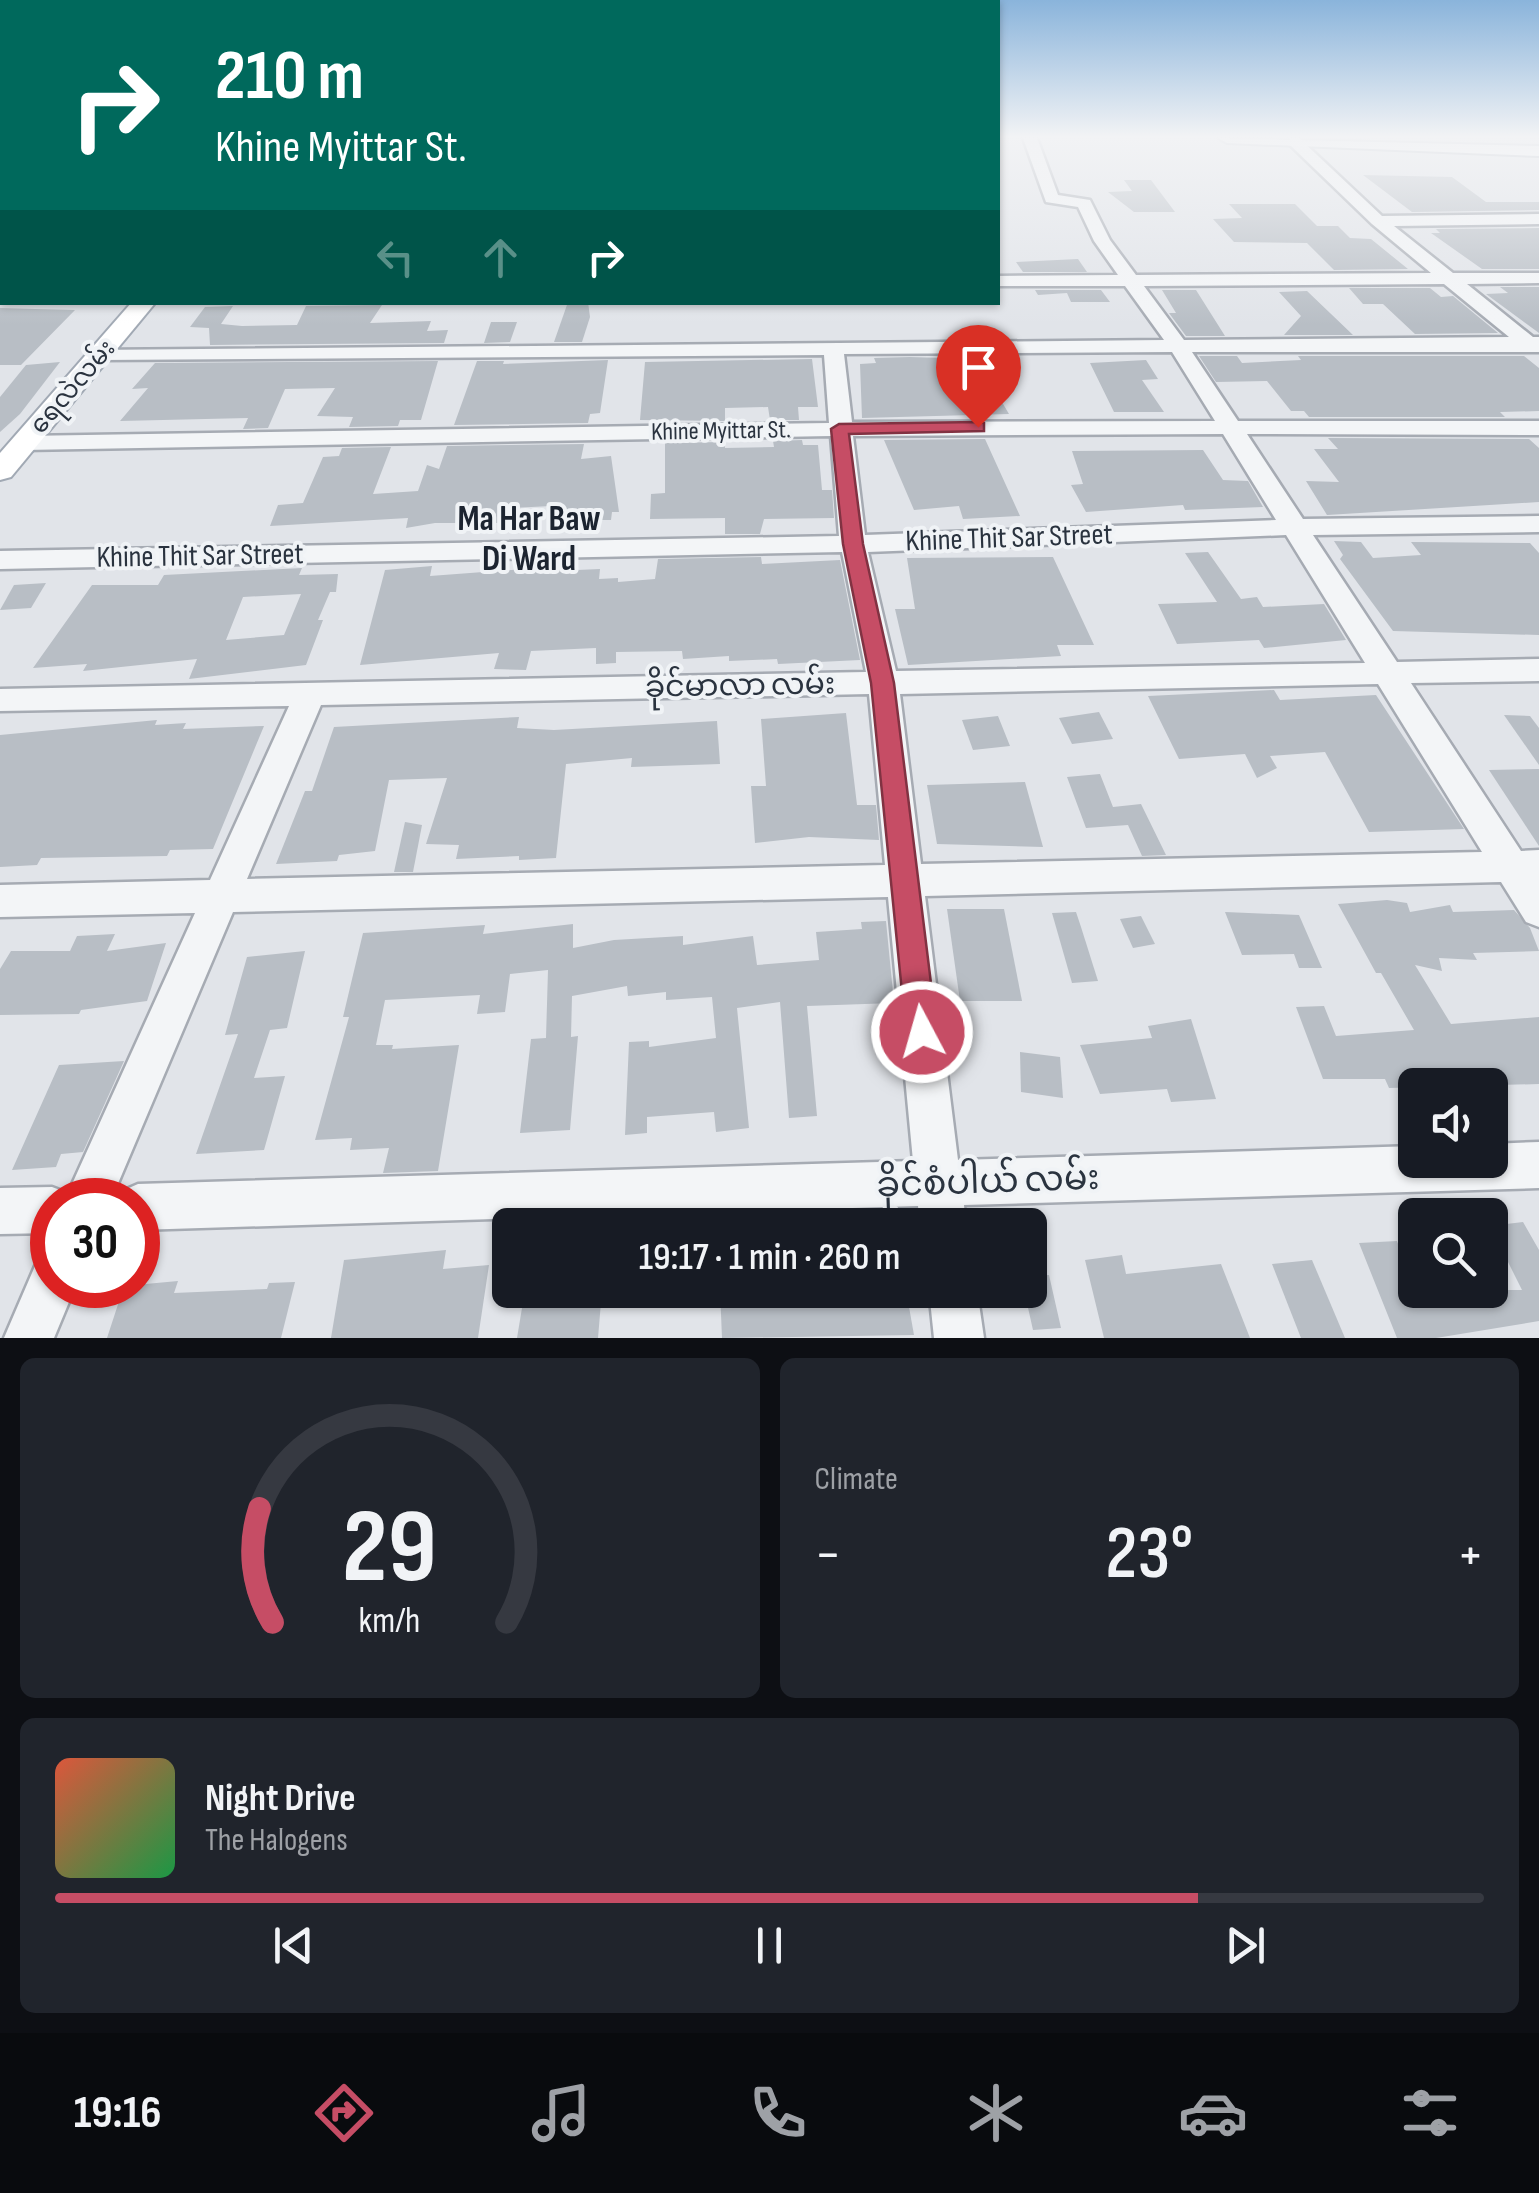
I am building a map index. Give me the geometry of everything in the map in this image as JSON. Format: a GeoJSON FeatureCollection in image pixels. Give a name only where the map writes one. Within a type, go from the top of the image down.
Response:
{"type":"FeatureCollection","features":[{"type":"Feature","properties":{"kind":"main road","name":"ရေလဲလမ်း"},"geometry":{"type":"LineString","coordinates":[[0,470],[142,305]]}},
{"type":"Feature","properties":{"kind":"street"},"geometry":{"type":"LineString","coordinates":[[1064,200],[1084,203],[1102,242],[1134,280],[1178,345],[1290,527],[1525,866],[1539,910]]}},
{"type":"Feature","properties":{"kind":"street"},"geometry":{"type":"LineString","coordinates":[[1356,200],[1536,346]]}},
{"type":"Feature","properties":{"kind":"street"},"geometry":{"type":"LineString","coordinates":[[1378,221],[1539,220]]}},
{"type":"Feature","properties":{"kind":"street"},"geometry":{"type":"LineString","coordinates":[[1000,280],[1539,278]]}},
{"type":"Feature","properties":{"kind":"street"},"geometry":{"type":"LineString","coordinates":[[100,354],[1536,346]]}},
{"type":"Feature","properties":{"kind":"street"},"geometry":{"type":"LineString","coordinates":[[834,347],[853,544],[883,683],[940,1204]]}},
{"type":"Feature","properties":{"kind":"street","name":"Khine Myittar St."},"geometry":{"type":"LineString","coordinates":[[24,443],[839,429],[1539,428]]}},
{"type":"Feature","properties":{"kind":"street","name":"Khine Thit Sar Street"},"geometry":{"type":"LineString","coordinates":[[0,560],[853,544],[1290,527],[1539,524]]}},
{"type":"Feature","properties":{"kind":"street","name":"ခိုင်မာလာ လမ်း"},"geometry":{"type":"LineString","coordinates":[[0,700],[1539,670]]}},
{"type":"Feature","properties":{"kind":"street"},"geometry":{"type":"LineString","coordinates":[[98,1178],[310,694]]}},
{"type":"Feature","properties":{"kind":"street"},"geometry":{"type":"LineString","coordinates":[[0,901],[1525,866]]}},
{"type":"Feature","properties":{"kind":"street","name":"ခိုင်စံပါယ် လမ်း"},"geometry":{"type":"LineString","coordinates":[[160,1207],[940,1204],[1539,1165]]}},
{"type":"Feature","properties":{"kind":"street"},"geometry":{"type":"LineString","coordinates":[[0,1211],[30,1210]]}},
{"type":"Feature","properties":{"kind":"street"},"geometry":{"type":"LineString","coordinates":[[29,1338],[42,1308]]}},
{"type":"Feature","properties":{"kind":"street"},"geometry":{"type":"LineString","coordinates":[[955,1308],[960,1338]]}},
{"type":"Feature","properties":{"kind":"building"},"geometry":{"type":"Polygon","coordinates":[[[1119,200],[1166,200],[1175,212],[1134,212],[1119,200]]]}},
{"type":"Feature","properties":{"kind":"building"},"geometry":{"type":"Polygon","coordinates":[[[1397,200],[1539,202],[1539,210],[1412,212],[1397,200]]]}},
{"type":"Feature","properties":{"kind":"building"},"geometry":{"type":"Polygon","coordinates":[[[1229,204],[1295,204],[1317,226],[1338,226],[1350,238],[1371,239],[1408,269],[1334,270],[1307,243],[1234,242],[1213,219],[1242,218],[1229,204]]]}},
{"type":"Feature","properties":{"kind":"building"},"geometry":{"type":"Polygon","coordinates":[[[1539,228],[1539,269],[1482,269],[1431,233],[1440,233],[1436,229],[1539,228]]]}},
{"type":"Feature","properties":{"kind":"building"},"geometry":{"type":"Polygon","coordinates":[[[1078,259],[1087,272],[1023,272],[1016,262],[1078,259]]]}},
{"type":"Feature","properties":{"kind":"building"},"geometry":{"type":"Polygon","coordinates":[[[1500,287],[1539,287],[1539,333],[1486,294],[1508,293],[1500,287]]]}},
{"type":"Feature","properties":{"kind":"building"},"geometry":{"type":"Polygon","coordinates":[[[1349,288],[1430,288],[1441,297],[1453,296],[1498,333],[1415,334],[1383,304],[1363,304],[1349,288]]]}},
{"type":"Feature","properties":{"kind":"building"},"geometry":{"type":"Polygon","coordinates":[[[1035,290],[1101,290],[1110,302],[1071,302],[1067,293],[1038,295],[1035,290]]]}},
{"type":"Feature","properties":{"kind":"building"},"geometry":{"type":"Polygon","coordinates":[[[1162,290],[1196,290],[1225,336],[1186,336],[1169,313],[1176,313],[1162,290]]]}},
{"type":"Feature","properties":{"kind":"building"},"geometry":{"type":"Polygon","coordinates":[[[1307,291],[1353,335],[1284,335],[1301,316],[1279,292],[1307,291]]]}},
{"type":"Feature","properties":{"kind":"building"},"geometry":{"type":"Polygon","coordinates":[[[382,305],[370,323],[431,321],[427,331],[448,330],[444,343],[210,345],[209,328],[190,327],[205,307],[233,306],[221,324],[242,326],[297,325],[306,306],[382,305]]]}},
{"type":"Feature","properties":{"kind":"building"},"geometry":{"type":"Polygon","coordinates":[[[567,305],[588,305],[590,317],[582,342],[554,342],[567,305]]]}},
{"type":"Feature","properties":{"kind":"building"},"geometry":{"type":"Polygon","coordinates":[[[0,308],[75,310],[21,365],[0,365],[0,308]]]}},
{"type":"Feature","properties":{"kind":"building"},"geometry":{"type":"Polygon","coordinates":[[[491,322],[517,322],[510,342],[484,343],[491,322]]]}},
{"type":"Feature","properties":{"kind":"building"},"geometry":{"type":"Polygon","coordinates":[[[1199,356],[1237,356],[1242,363],[1301,360],[1298,356],[1524,356],[1539,368],[1539,411],[1500,412],[1505,417],[1309,417],[1304,411],[1291,411],[1267,381],[1216,382],[1199,356]]]}},
{"type":"Feature","properties":{"kind":"building"},"geometry":{"type":"Polygon","coordinates":[[[874,358],[973,359],[984,388],[993,387],[1009,414],[862,418],[860,364],[876,363],[874,358]]]}},
{"type":"Feature","properties":{"kind":"building"},"geometry":{"type":"Polygon","coordinates":[[[812,359],[818,407],[798,407],[799,420],[770,420],[768,407],[725,408],[725,421],[640,420],[645,362],[812,359]]]}},
{"type":"Feature","properties":{"kind":"building"},"geometry":{"type":"Polygon","coordinates":[[[608,360],[600,413],[590,414],[588,423],[454,425],[477,361],[504,361],[503,364],[608,360]]]}},
{"type":"Feature","properties":{"kind":"building"},"geometry":{"type":"Polygon","coordinates":[[[1146,360],[1158,379],[1142,380],[1164,412],[1114,412],[1090,363],[1146,360]]]}},
{"type":"Feature","properties":{"kind":"building"},"geometry":{"type":"Polygon","coordinates":[[[438,361],[421,420],[400,420],[398,426],[349,427],[353,417],[317,416],[335,388],[285,389],[268,428],[243,429],[248,418],[120,421],[148,388],[132,389],[155,363],[438,361]]]}},
{"type":"Feature","properties":{"kind":"building"},"geometry":{"type":"Polygon","coordinates":[[[60,362],[20,414],[0,432],[0,397],[26,365],[60,362]]]}},
{"type":"Feature","properties":{"kind":"building"},"geometry":{"type":"Polygon","coordinates":[[[1328,438],[1529,439],[1539,448],[1539,502],[1327,515],[1306,481],[1339,482],[1314,449],[1338,449],[1328,438]]]}},
{"type":"Feature","properties":{"kind":"building"},"geometry":{"type":"Polygon","coordinates":[[[985,439],[1020,516],[963,519],[959,506],[914,510],[884,440],[985,439]]]}},
{"type":"Feature","properties":{"kind":"building"},"geometry":{"type":"Polygon","coordinates":[[[802,440],[803,445],[818,445],[822,490],[832,490],[834,518],[764,519],[760,534],[725,534],[725,518],[650,519],[651,494],[665,493],[665,443],[725,442],[725,448],[774,447],[773,441],[802,440]]]}},
{"type":"Feature","properties":{"kind":"building"},"geometry":{"type":"Polygon","coordinates":[[[584,444],[581,459],[611,456],[619,512],[612,512],[611,520],[550,520],[551,506],[512,508],[508,523],[435,523],[406,528],[408,518],[270,526],[278,505],[303,503],[323,457],[339,456],[342,448],[391,447],[373,494],[418,491],[427,465],[439,469],[447,446],[584,444]]]}},
{"type":"Feature","properties":{"kind":"building"},"geometry":{"type":"Polygon","coordinates":[[[1203,450],[1223,480],[1248,481],[1263,507],[1185,510],[1183,505],[1086,512],[1071,485],[1083,484],[1072,451],[1203,450]]]}},
{"type":"Feature","properties":{"kind":"building"},"geometry":{"type":"Polygon","coordinates":[[[1334,541],[1361,542],[1373,558],[1421,555],[1411,542],[1530,543],[1539,553],[1539,635],[1393,631],[1340,559],[1343,555],[1334,541]]]}},
{"type":"Feature","properties":{"kind":"building"},"geometry":{"type":"Polygon","coordinates":[[[1208,552],[1241,599],[1257,597],[1263,607],[1324,604],[1346,640],[1264,648],[1259,640],[1177,644],[1158,604],[1217,602],[1185,553],[1208,552]]]}},
{"type":"Feature","properties":{"kind":"building"},"geometry":{"type":"Polygon","coordinates":[[[761,557],[762,564],[840,560],[860,660],[778,664],[777,659],[729,661],[729,656],[683,659],[682,651],[616,652],[616,663],[596,664],[596,648],[531,651],[526,670],[494,669],[499,653],[360,665],[385,570],[432,566],[430,576],[577,565],[577,570],[600,569],[599,579],[618,578],[618,582],[655,579],[658,559],[761,557]]]}},
{"type":"Feature","properties":{"kind":"building"},"geometry":{"type":"Polygon","coordinates":[[[1053,557],[1094,645],[1057,645],[1061,656],[908,665],[895,609],[915,609],[907,558],[1053,557]]]}},
{"type":"Feature","properties":{"kind":"building"},"geometry":{"type":"Polygon","coordinates":[[[302,568],[299,575],[338,574],[336,592],[330,592],[318,620],[323,620],[306,665],[189,679],[197,659],[83,671],[87,664],[33,668],[92,585],[158,585],[164,575],[302,568]],[[301,594],[243,597],[226,640],[284,635],[301,594]]]}},
{"type":"Feature","properties":{"kind":"building"},"geometry":{"type":"Polygon","coordinates":[[[46,583],[31,608],[0,610],[14,585],[46,583]]]}},
{"type":"Feature","properties":{"kind":"building"},"geometry":{"type":"Polygon","coordinates":[[[1274,690],[1280,700],[1376,695],[1464,829],[1369,832],[1325,752],[1270,756],[1277,768],[1257,778],[1245,754],[1179,759],[1148,696],[1274,690]]]}},
{"type":"Feature","properties":{"kind":"building"},"geometry":{"type":"Polygon","coordinates":[[[1099,712],[1113,739],[1072,744],[1059,718],[1099,712]]]}},
{"type":"Feature","properties":{"kind":"building"},"geometry":{"type":"Polygon","coordinates":[[[846,713],[857,805],[876,805],[879,840],[809,837],[755,843],[751,786],[766,786],[761,719],[846,713]]]}},
{"type":"Feature","properties":{"kind":"building"},"geometry":{"type":"Polygon","coordinates":[[[1504,715],[1530,716],[1539,728],[1539,765],[1504,715]]]}},
{"type":"Feature","properties":{"kind":"building"},"geometry":{"type":"Polygon","coordinates":[[[998,716],[1010,746],[973,750],[962,720],[998,716]]]}},
{"type":"Feature","properties":{"kind":"building"},"geometry":{"type":"Polygon","coordinates":[[[519,717],[517,728],[554,730],[717,721],[720,764],[631,767],[632,758],[566,764],[556,858],[519,860],[519,856],[456,859],[459,845],[426,844],[447,778],[389,780],[375,851],[339,855],[337,861],[276,864],[305,791],[312,791],[334,727],[519,717]]]}},
{"type":"Feature","properties":{"kind":"building"},"geometry":{"type":"Polygon","coordinates":[[[157,720],[155,725],[186,723],[183,729],[264,726],[213,849],[170,850],[167,856],[41,858],[37,865],[0,867],[0,735],[157,720]]]}},
{"type":"Feature","properties":{"kind":"building"},"geometry":{"type":"Polygon","coordinates":[[[1539,769],[1539,846],[1489,770],[1539,769]]]}},
{"type":"Feature","properties":{"kind":"building"},"geometry":{"type":"Polygon","coordinates":[[[1100,774],[1113,807],[1141,804],[1166,855],[1142,856],[1128,825],[1086,828],[1067,777],[1100,774]]]}},
{"type":"Feature","properties":{"kind":"building"},"geometry":{"type":"Polygon","coordinates":[[[1025,782],[1043,847],[937,844],[927,785],[1025,782]]]}},
{"type":"Feature","properties":{"kind":"building"},"geometry":{"type":"Polygon","coordinates":[[[405,822],[422,825],[413,872],[394,872],[405,822]]]}},
{"type":"Feature","properties":{"kind":"building"},"geometry":{"type":"Polygon","coordinates":[[[1387,900],[1407,903],[1410,912],[1450,905],[1453,912],[1514,910],[1530,928],[1539,951],[1473,953],[1477,960],[1439,958],[1442,971],[1415,965],[1451,1024],[1539,1017],[1539,1084],[1508,1085],[1508,1068],[1398,1068],[1398,1088],[1389,1088],[1385,1079],[1323,1079],[1296,1007],[1324,1006],[1336,1036],[1414,1030],[1381,973],[1376,973],[1338,904],[1387,900]]]}},
{"type":"Feature","properties":{"kind":"building"},"geometry":{"type":"Polygon","coordinates":[[[947,909],[1004,909],[1022,1001],[960,1001],[947,909]]]}},
{"type":"Feature","properties":{"kind":"building"},"geometry":{"type":"Polygon","coordinates":[[[1076,912],[1098,981],[1072,983],[1052,913],[1076,912]]]}},
{"type":"Feature","properties":{"kind":"building"},"geometry":{"type":"Polygon","coordinates":[[[1225,912],[1299,915],[1322,968],[1299,968],[1294,954],[1242,955],[1225,912]]]}},
{"type":"Feature","properties":{"kind":"building"},"geometry":{"type":"Polygon","coordinates":[[[1141,916],[1155,944],[1133,948],[1120,919],[1141,916]]]}},
{"type":"Feature","properties":{"kind":"building"},"geometry":{"type":"Polygon","coordinates":[[[886,921],[894,1003],[807,1006],[817,1116],[789,1118],[780,1002],[737,1008],[749,1128],[716,1132],[714,1112],[647,1117],[647,1133],[625,1135],[629,1042],[649,1041],[649,1047],[716,1038],[712,997],[666,1000],[666,992],[628,996],[627,986],[572,996],[571,1037],[578,1036],[570,1130],[520,1133],[531,1039],[546,1038],[548,970],[510,974],[505,1012],[477,1014],[480,995],[385,1000],[376,1045],[393,1045],[392,1049],[459,1045],[438,1171],[383,1173],[389,1148],[350,1150],[352,1138],[315,1140],[349,1017],[343,1017],[363,933],[485,925],[483,934],[573,924],[573,948],[614,940],[683,936],[683,945],[753,936],[757,965],[819,960],[816,932],[862,929],[861,922],[886,921]]]}},
{"type":"Feature","properties":{"kind":"building"},"geometry":{"type":"Polygon","coordinates":[[[115,934],[107,951],[166,943],[147,1001],[81,1010],[79,1014],[0,1015],[0,969],[11,951],[70,951],[77,936],[115,934]]]}},
{"type":"Feature","properties":{"kind":"building"},"geometry":{"type":"Polygon","coordinates":[[[305,951],[287,1028],[270,1030],[254,1078],[285,1076],[264,1150],[196,1154],[238,1034],[225,1035],[247,957],[305,951]]]}},
{"type":"Feature","properties":{"kind":"building"},"geometry":{"type":"Polygon","coordinates":[[[1191,1019],[1216,1099],[1171,1102],[1167,1089],[1100,1094],[1080,1045],[1152,1038],[1148,1026],[1191,1019]]]}},
{"type":"Feature","properties":{"kind":"building"},"geometry":{"type":"Polygon","coordinates":[[[1020,1052],[1060,1057],[1063,1098],[1021,1092],[1020,1052]]]}},
{"type":"Feature","properties":{"kind":"building"},"geometry":{"type":"Polygon","coordinates":[[[124,1061],[83,1152],[61,1154],[56,1167],[12,1170],[59,1065],[124,1061]]]}},
{"type":"Feature","properties":{"kind":"building"},"geometry":{"type":"Polygon","coordinates":[[[1523,1222],[1539,1250],[1539,1321],[1436,1338],[1397,1338],[1359,1243],[1397,1241],[1398,1308],[1508,1308],[1508,1290],[1522,1290],[1508,1262],[1508,1224],[1523,1222]]]}},
{"type":"Feature","properties":{"kind":"building"},"geometry":{"type":"Polygon","coordinates":[[[446,1250],[443,1269],[489,1265],[478,1338],[331,1338],[344,1260],[446,1250]]]}},
{"type":"Feature","properties":{"kind":"building"},"geometry":{"type":"Polygon","coordinates":[[[1122,1255],[1126,1274],[1221,1264],[1250,1338],[1104,1338],[1085,1260],[1122,1255]]]}},
{"type":"Feature","properties":{"kind":"building"},"geometry":{"type":"Polygon","coordinates":[[[1312,1260],[1345,1338],[1301,1338],[1272,1264],[1312,1260]]]}},
{"type":"Feature","properties":{"kind":"building"},"geometry":{"type":"Polygon","coordinates":[[[1047,1275],[1061,1328],[1033,1330],[1028,1308],[1047,1308],[1047,1275]]]}},
{"type":"Feature","properties":{"kind":"building"},"geometry":{"type":"Polygon","coordinates":[[[178,1281],[174,1293],[267,1289],[269,1283],[295,1282],[281,1338],[107,1338],[117,1308],[160,1308],[160,1283],[178,1281]]]}},
{"type":"Feature","properties":{"kind":"building"},"geometry":{"type":"Polygon","coordinates":[[[522,1308],[600,1308],[598,1338],[517,1338],[522,1308]]]}},
{"type":"Feature","properties":{"kind":"building"},"geometry":{"type":"Polygon","coordinates":[[[721,1308],[909,1308],[914,1335],[722,1338],[721,1308]]]}},
{"type":"Feature","properties":{"kind":"district","name":"Ma Har Baw Di Ward"},"geometry":{"type":"Point","coordinates":[529,539]}},
{"type":"Feature","properties":{"kind":"route"},"geometry":{"type":"LineString","coordinates":[[922,1032],[883,683],[853,544],[839,429],[978,427]]}}]}
